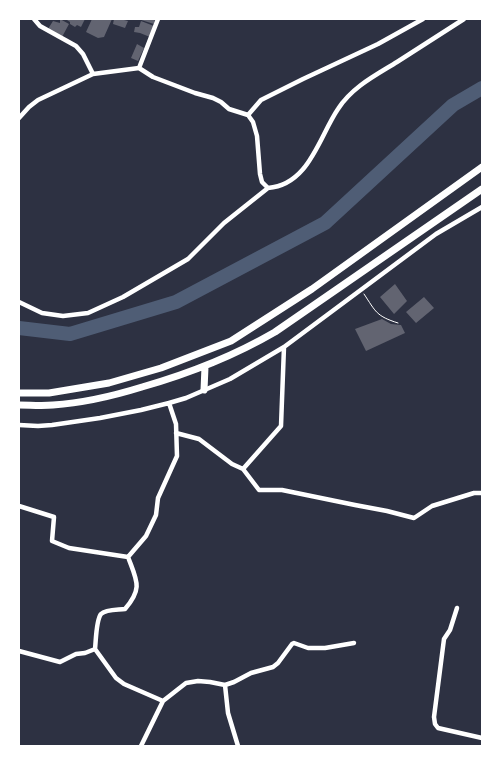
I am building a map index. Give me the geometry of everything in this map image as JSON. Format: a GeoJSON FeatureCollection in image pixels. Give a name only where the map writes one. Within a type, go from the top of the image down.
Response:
{"type":"FeatureCollection","features":[{"type":"Feature","properties":{"kind":"main road"},"geometry":{"type":"LineString","coordinates":[[19,393],[49,393],[109,383],[161,368],[231,341],[312,289],[482,167]]}},
{"type":"Feature","properties":{"kind":"main road"},"geometry":{"type":"LineString","coordinates":[[19,405],[52,406],[119,394],[179,377],[254,344],[275,332],[482,189]]}},
{"type":"Feature","properties":{"kind":"main road"},"geometry":{"type":"LineString","coordinates":[[463,203],[482,193]]}},
{"type":"Feature","properties":{"kind":"main road"},"geometry":{"type":"LineString","coordinates":[[204,367],[204,390]]}},
{"type":"Feature","properties":{"kind":"street"},"geometry":{"type":"LineString","coordinates":[[34,19],[40,26],[76,46],[83,54],[93,74]]}},
{"type":"Feature","properties":{"kind":"street"},"geometry":{"type":"LineString","coordinates":[[139,68],[158,19]]}},
{"type":"Feature","properties":{"kind":"street"},"geometry":{"type":"LineString","coordinates":[[248,115],[261,100],[378,44],[422,19]]}},
{"type":"Feature","properties":{"kind":"street"},"geometry":{"type":"LineString","coordinates":[[19,302],[42,313],[63,316],[88,313],[123,296],[188,259],[224,223],[268,188],[286,184],[298,175],[312,157],[338,108],[357,88],[464,19]]}},
{"type":"Feature","properties":{"kind":"street"},"geometry":{"type":"LineString","coordinates":[[19,118],[38,100],[93,74],[139,68],[153,77],[213,98],[229,109],[248,115],[253,122],[257,136],[262,182],[268,188]]}},
{"type":"Feature","properties":{"kind":"street"},"geometry":{"type":"LineString","coordinates":[[19,425],[52,425],[100,418],[169,403],[230,379],[284,347],[436,234],[482,207]]}},
{"type":"Feature","properties":{"kind":"street"},"geometry":{"type":"LineString","coordinates":[[243,469],[281,426],[284,347]]}},
{"type":"Feature","properties":{"kind":"street"},"geometry":{"type":"LineString","coordinates":[[128,557],[146,536],[156,515],[158,498],[177,456],[176,424],[169,403]]}},
{"type":"Feature","properties":{"kind":"street"},"geometry":{"type":"LineString","coordinates":[[176,433],[199,439],[232,464],[243,469],[259,490],[282,490],[414,518],[432,506],[474,493],[482,493]]}},
{"type":"Feature","properties":{"kind":"street"},"geometry":{"type":"LineString","coordinates":[[19,506],[54,517],[52,541],[69,548],[128,557]]}},
{"type":"Feature","properties":{"kind":"street"},"geometry":{"type":"LineString","coordinates":[[128,557],[137,581],[134,598],[125,609],[102,613],[98,620],[95,649],[116,678],[124,684],[164,701]]}},
{"type":"Feature","properties":{"kind":"street"},"geometry":{"type":"LineString","coordinates":[[457,608],[450,630],[444,639],[434,717],[435,724],[438,728],[482,738]]}},
{"type":"Feature","properties":{"kind":"street"},"geometry":{"type":"LineString","coordinates":[[141,746],[164,701],[186,683],[198,681],[225,685],[234,682],[251,673],[276,665],[294,643],[308,648],[326,648],[354,643]]}},
{"type":"Feature","properties":{"kind":"street"},"geometry":{"type":"LineString","coordinates":[[19,651],[60,662],[76,654],[95,649]]}},
{"type":"Feature","properties":{"kind":"street"},"geometry":{"type":"LineString","coordinates":[[225,685],[228,713],[238,746]]}},
{"type":"Feature","properties":{"kind":"path"},"geometry":{"type":"LineString","coordinates":[[361,289],[377,314],[398,323]]}},
{"type":"Feature","properties":{"kind":"building"},"geometry":{"type":"Polygon","coordinates":[[[60,19],[69,24],[62,37],[48,29],[53,21],[60,23],[60,19]]]}},
{"type":"Feature","properties":{"kind":"building"},"geometry":{"type":"Polygon","coordinates":[[[67,19],[85,19],[81,27],[77,25],[75,27],[67,19]]]}},
{"type":"Feature","properties":{"kind":"building"},"geometry":{"type":"Polygon","coordinates":[[[92,19],[112,19],[104,37],[98,38],[86,32],[92,19]]]}},
{"type":"Feature","properties":{"kind":"building"},"geometry":{"type":"Polygon","coordinates":[[[114,19],[125,19],[128,21],[125,28],[113,24],[114,19]]]}},
{"type":"Feature","properties":{"kind":"building"},"geometry":{"type":"Polygon","coordinates":[[[138,19],[155,19],[154,24],[138,19]]]}},
{"type":"Feature","properties":{"kind":"building"},"geometry":{"type":"Polygon","coordinates":[[[141,21],[154,26],[150,37],[134,32],[135,27],[139,27],[141,21]]]}},
{"type":"Feature","properties":{"kind":"building"},"geometry":{"type":"Polygon","coordinates":[[[137,44],[144,48],[138,61],[131,58],[137,44]]]}},
{"type":"Feature","properties":{"kind":"building"},"geometry":{"type":"Polygon","coordinates":[[[395,284],[407,301],[394,314],[380,297],[395,284]]]}},
{"type":"Feature","properties":{"kind":"building"},"geometry":{"type":"Polygon","coordinates":[[[424,297],[434,308],[416,323],[406,312],[424,297]]]}},
{"type":"Feature","properties":{"kind":"building"},"geometry":{"type":"Polygon","coordinates":[[[382,319],[391,324],[401,325],[405,333],[366,351],[355,329],[382,319]]]}},
{"type":"Feature","properties":{"kind":"waterway"},"geometry":{"type":"LineString","coordinates":[[19,328],[70,334],[176,302],[325,223],[453,105],[482,88]]}}]}
